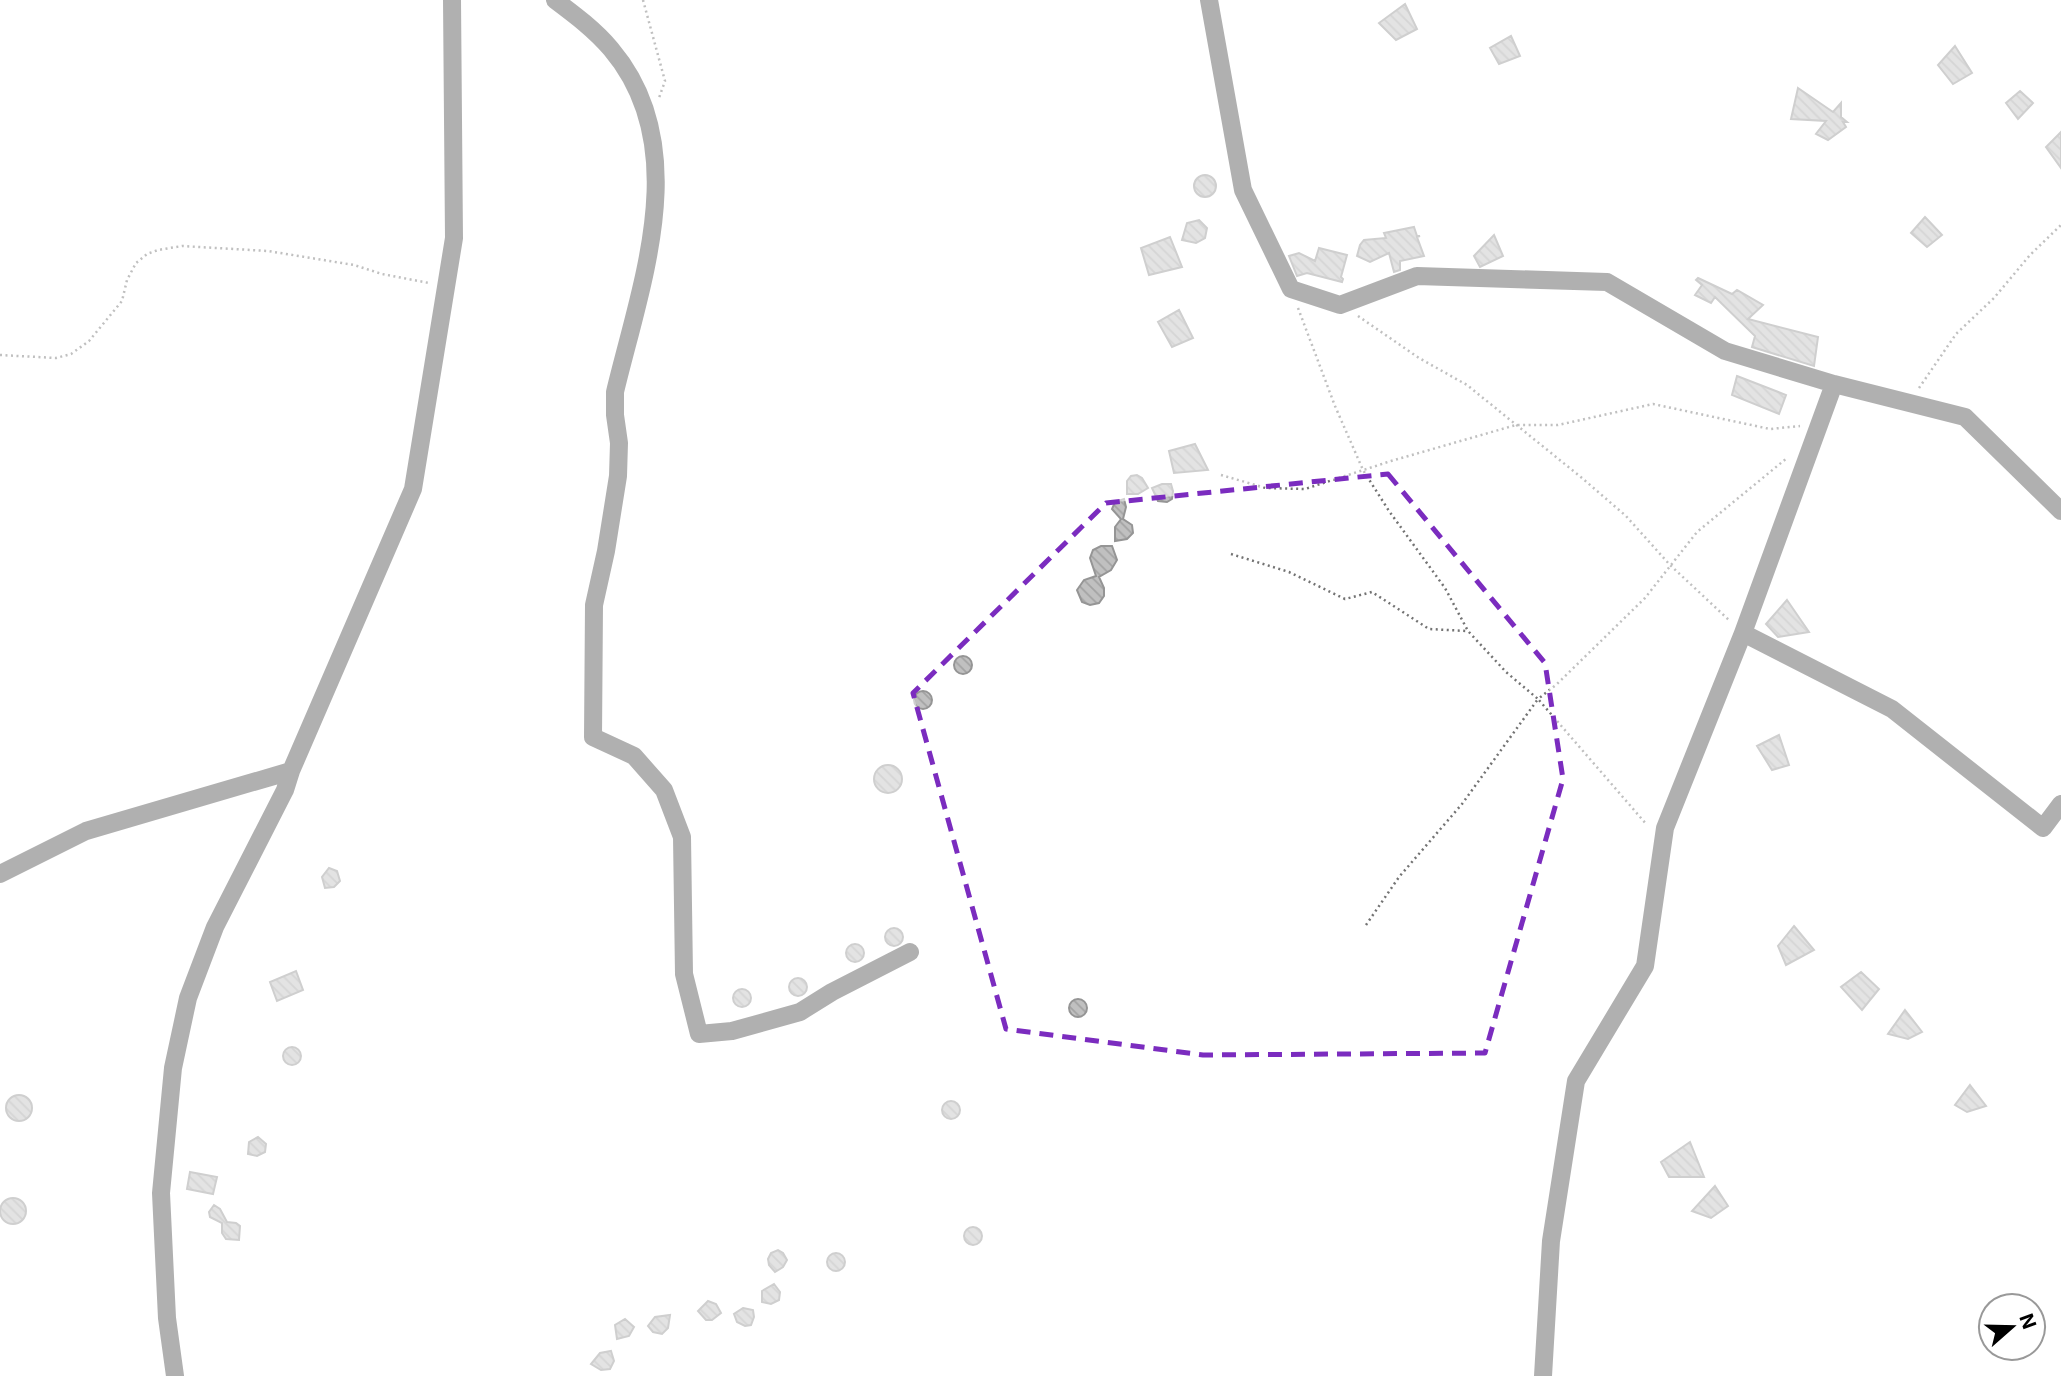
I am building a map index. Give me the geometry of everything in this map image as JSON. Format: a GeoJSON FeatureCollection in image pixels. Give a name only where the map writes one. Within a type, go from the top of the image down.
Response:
{"type":"FeatureCollection","features":[{"type":"Feature","properties":{"kind":"street"},"geometry":{"type":"LineString","coordinates":[[175,1376],[167,1318],[161,1193],[173,1069],[188,998],[215,927],[285,790],[413,489],[454,238],[452,0]]}},
{"type":"Feature","properties":{"kind":"street"},"geometry":{"type":"LineString","coordinates":[[555,0],[584,22],[612,50],[635,84],[650,123],[656,163],[653,232],[615,392],[619,443],[618,476],[594,605],[593,737],[634,756],[664,790],[682,837],[684,974],[699,1034],[732,1031],[800,1012],[832,992],[910,952]]}},
{"type":"Feature","properties":{"kind":"street"},"geometry":{"type":"LineString","coordinates":[[1209,0],[1243,190],[1291,289],[1340,305],[1417,276],[1607,282],[1725,351],[1834,384],[1965,417],[2061,510]]}},
{"type":"Feature","properties":{"kind":"street"},"geometry":{"type":"LineString","coordinates":[[1543,1376],[1551,1241],[1576,1081],[1645,966],[1665,828],[1743,633],[1834,384]]}},
{"type":"Feature","properties":{"kind":"street"},"geometry":{"type":"LineString","coordinates":[[1743,633],[1892,709],[2043,828],[2061,804]]}},
{"type":"Feature","properties":{"kind":"street"},"geometry":{"type":"LineString","coordinates":[[0,874],[86,831],[291,771]]}},
{"type":"Feature","properties":{"kind":"path"},"geometry":{"type":"LineString","coordinates":[[643,0],[665,81],[650,123]]}},
{"type":"Feature","properties":{"kind":"path"},"geometry":{"type":"LineString","coordinates":[[1914,404],[1919,387],[1956,334],[1994,298],[2030,255],[2061,225]]}},
{"type":"Feature","properties":{"kind":"path"},"geometry":{"type":"LineString","coordinates":[[0,355],[56,358],[71,354],[89,341],[122,301],[127,280],[136,263],[147,254],[182,246],[268,251],[354,265],[446,287]]}},
{"type":"Feature","properties":{"kind":"path"},"geometry":{"type":"LineString","coordinates":[[1291,289],[1335,406],[1363,470],[1445,588],[1468,631],[1506,672],[1538,699],[1663,843]]}},
{"type":"Feature","properties":{"kind":"path"},"geometry":{"type":"LineString","coordinates":[[1340,305],[1419,358],[1468,385],[1626,516],[1670,565],[1743,633]]}},
{"type":"Feature","properties":{"kind":"path"},"geometry":{"type":"LineString","coordinates":[[1221,475],[1266,488],[1305,489],[1516,425],[1558,425],[1653,404],[1770,429],[1816,433]]}},
{"type":"Feature","properties":{"kind":"path"},"geometry":{"type":"LineString","coordinates":[[1366,925],[1399,877],[1462,804],[1538,699],[1557,684],[1645,598],[1697,532],[1816,433]]}},
{"type":"Feature","properties":{"kind":"path"},"geometry":{"type":"LineString","coordinates":[[1231,554],[1289,572],[1345,599],[1372,593],[1429,629],[1468,631]]}},
{"type":"Feature","properties":{"kind":"highlighted area"},"geometry":{"type":"Polygon","coordinates":[[[1388,474],[1545,663],[1563,779],[1485,1053],[1203,1055],[1006,1029],[913,693],[1106,503],[1388,474]]]}},
{"type":"Feature","properties":{"kind":"building"},"geometry":{"type":"Polygon","coordinates":[[[1405,4],[1417,29],[1396,40],[1379,23],[1405,4]]]}},
{"type":"Feature","properties":{"kind":"building"},"geometry":{"type":"Polygon","coordinates":[[[1511,36],[1520,56],[1499,64],[1490,48],[1511,36]]]}},
{"type":"Feature","properties":{"kind":"building"},"geometry":{"type":"Polygon","coordinates":[[[1955,46],[1972,73],[1953,84],[1938,65],[1955,46]]]}},
{"type":"Feature","properties":{"kind":"building"},"geometry":{"type":"Polygon","coordinates":[[[1798,88],[1833,112],[1841,103],[1841,117],[1847,122],[1843,122],[1846,127],[1828,140],[1816,134],[1826,121],[1791,119],[1798,88]]]}},
{"type":"Feature","properties":{"kind":"building"},"geometry":{"type":"Polygon","coordinates":[[[2020,91],[2033,103],[2018,119],[2006,103],[2020,91]]]}},
{"type":"Feature","properties":{"kind":"building"},"geometry":{"type":"Polygon","coordinates":[[[2061,132],[2061,168],[2046,147],[2061,132]]]}},
{"type":"Feature","properties":{"kind":"building"},"geometry":{"type":"Polygon","coordinates":[[[1201,175],[1209,175],[1216,182],[1216,190],[1209,197],[1201,197],[1194,190],[1194,182],[1201,175]]]}},
{"type":"Feature","properties":{"kind":"building"},"geometry":{"type":"Polygon","coordinates":[[[1925,217],[1942,235],[1927,247],[1911,233],[1925,217]]]}},
{"type":"Feature","properties":{"kind":"building"},"geometry":{"type":"Polygon","coordinates":[[[1199,220],[1207,228],[1205,238],[1196,243],[1182,240],[1187,223],[1199,220]]]}},
{"type":"Feature","properties":{"kind":"building"},"geometry":{"type":"Polygon","coordinates":[[[1414,227],[1417,236],[1420,236],[1417,237],[1424,256],[1400,261],[1400,270],[1394,272],[1389,253],[1370,262],[1357,256],[1364,240],[1386,238],[1384,233],[1414,227]]]}},
{"type":"Feature","properties":{"kind":"building"},"geometry":{"type":"Polygon","coordinates":[[[1494,235],[1503,256],[1480,267],[1474,256],[1494,235]]]}},
{"type":"Feature","properties":{"kind":"building"},"geometry":{"type":"Polygon","coordinates":[[[1170,237],[1182,267],[1149,275],[1141,248],[1170,237]]]}},
{"type":"Feature","properties":{"kind":"building"},"geometry":{"type":"Polygon","coordinates":[[[1319,248],[1347,255],[1342,282],[1307,273],[1297,276],[1289,256],[1299,253],[1315,261],[1319,248]]]}},
{"type":"Feature","properties":{"kind":"building"},"geometry":{"type":"Polygon","coordinates":[[[1698,278],[1732,294],[1737,290],[1763,305],[1748,319],[1818,337],[1814,366],[1752,347],[1755,336],[1715,297],[1711,303],[1695,295],[1702,285],[1696,280],[1698,278]]]}},
{"type":"Feature","properties":{"kind":"building"},"geometry":{"type":"Polygon","coordinates":[[[1179,310],[1193,338],[1172,347],[1158,322],[1179,310]]]}},
{"type":"Feature","properties":{"kind":"building"},"geometry":{"type":"Polygon","coordinates":[[[1737,376],[1786,395],[1779,414],[1732,395],[1737,376]]]}},
{"type":"Feature","properties":{"kind":"building"},"geometry":{"type":"Polygon","coordinates":[[[1195,444],[1208,470],[1174,473],[1169,451],[1195,444]]]}},
{"type":"Feature","properties":{"kind":"building"},"geometry":{"type":"Polygon","coordinates":[[[1137,475],[1148,488],[1138,494],[1127,494],[1127,481],[1131,476],[1137,475]]]}},
{"type":"Feature","properties":{"kind":"building"},"geometry":{"type":"Polygon","coordinates":[[[1171,484],[1173,491],[1172,499],[1167,502],[1158,501],[1152,488],[1171,484]]]}},
{"type":"Feature","properties":{"kind":"building"},"geometry":{"type":"Polygon","coordinates":[[[1124,499],[1126,507],[1123,519],[1132,525],[1133,533],[1127,539],[1115,541],[1115,527],[1121,519],[1112,509],[1115,502],[1124,499]]]}},
{"type":"Feature","properties":{"kind":"building"},"geometry":{"type":"Polygon","coordinates":[[[1101,546],[1112,546],[1117,560],[1111,570],[1099,577],[1104,596],[1099,603],[1090,605],[1082,602],[1077,590],[1084,580],[1096,576],[1090,558],[1093,550],[1101,546]]]}},
{"type":"Feature","properties":{"kind":"building"},"geometry":{"type":"Polygon","coordinates":[[[1787,600],[1809,632],[1778,637],[1766,624],[1787,600]]]}},
{"type":"Feature","properties":{"kind":"building"},"geometry":{"type":"Polygon","coordinates":[[[959,656],[967,656],[972,665],[970,672],[959,674],[954,669],[954,661],[959,656]]]}},
{"type":"Feature","properties":{"kind":"building"},"geometry":{"type":"Polygon","coordinates":[[[919,691],[927,691],[932,700],[930,707],[919,709],[914,704],[914,696],[919,691]]]}},
{"type":"Feature","properties":{"kind":"building"},"geometry":{"type":"Polygon","coordinates":[[[1779,735],[1789,765],[1772,770],[1757,746],[1779,735]]]}},
{"type":"Feature","properties":{"kind":"building"},"geometry":{"type":"Polygon","coordinates":[[[888,765],[898,769],[902,779],[898,789],[888,793],[878,789],[874,779],[878,769],[888,765]]]}},
{"type":"Feature","properties":{"kind":"building"},"geometry":{"type":"Polygon","coordinates":[[[329,868],[337,871],[340,881],[334,887],[325,888],[322,877],[329,868]]]}},
{"type":"Feature","properties":{"kind":"building"},"geometry":{"type":"Polygon","coordinates":[[[1794,926],[1814,950],[1786,965],[1778,946],[1794,926]]]}},
{"type":"Feature","properties":{"kind":"building"},"geometry":{"type":"Polygon","coordinates":[[[890,928],[898,928],[903,937],[901,944],[890,946],[885,941],[885,933],[890,928]]]}},
{"type":"Feature","properties":{"kind":"building"},"geometry":{"type":"Polygon","coordinates":[[[851,944],[859,944],[864,953],[862,960],[851,962],[846,957],[846,949],[851,944]]]}},
{"type":"Feature","properties":{"kind":"building"},"geometry":{"type":"Polygon","coordinates":[[[296,971],[303,990],[277,1001],[270,982],[296,971]]]}},
{"type":"Feature","properties":{"kind":"building"},"geometry":{"type":"Polygon","coordinates":[[[1861,972],[1879,989],[1862,1010],[1841,987],[1861,972]]]}},
{"type":"Feature","properties":{"kind":"building"},"geometry":{"type":"Polygon","coordinates":[[[794,978],[802,978],[807,987],[805,994],[794,996],[789,991],[789,983],[794,978]]]}},
{"type":"Feature","properties":{"kind":"building"},"geometry":{"type":"Polygon","coordinates":[[[738,989],[746,989],[751,998],[749,1005],[738,1007],[733,1002],[733,994],[738,989]]]}},
{"type":"Feature","properties":{"kind":"building"},"geometry":{"type":"Polygon","coordinates":[[[1074,999],[1082,999],[1087,1008],[1085,1015],[1074,1017],[1069,1012],[1069,1004],[1074,999]]]}},
{"type":"Feature","properties":{"kind":"building"},"geometry":{"type":"Polygon","coordinates":[[[1905,1010],[1922,1032],[1908,1039],[1888,1034],[1905,1010]]]}},
{"type":"Feature","properties":{"kind":"building"},"geometry":{"type":"Polygon","coordinates":[[[288,1047],[296,1047],[301,1056],[299,1063],[288,1065],[283,1060],[283,1052],[288,1047]]]}},
{"type":"Feature","properties":{"kind":"building"},"geometry":{"type":"Polygon","coordinates":[[[1970,1085],[1986,1106],[1967,1112],[1955,1105],[1970,1085]]]}},
{"type":"Feature","properties":{"kind":"building"},"geometry":{"type":"Polygon","coordinates":[[[19,1095],[28,1099],[32,1108],[28,1117],[19,1121],[10,1117],[6,1108],[10,1099],[19,1095]]]}},
{"type":"Feature","properties":{"kind":"building"},"geometry":{"type":"Polygon","coordinates":[[[947,1101],[955,1101],[960,1110],[958,1117],[947,1119],[942,1114],[942,1106],[947,1101]]]}},
{"type":"Feature","properties":{"kind":"building"},"geometry":{"type":"Polygon","coordinates":[[[258,1137],[266,1144],[265,1152],[257,1156],[248,1154],[249,1142],[258,1137]]]}},
{"type":"Feature","properties":{"kind":"building"},"geometry":{"type":"Polygon","coordinates":[[[1690,1142],[1704,1177],[1669,1177],[1661,1162],[1690,1142]]]}},
{"type":"Feature","properties":{"kind":"building"},"geometry":{"type":"Polygon","coordinates":[[[190,1172],[217,1177],[213,1194],[187,1189],[190,1172]]]}},
{"type":"Feature","properties":{"kind":"building"},"geometry":{"type":"Polygon","coordinates":[[[1715,1186],[1728,1206],[1711,1218],[1692,1211],[1715,1186]]]}},
{"type":"Feature","properties":{"kind":"building"},"geometry":{"type":"Polygon","coordinates":[[[13,1198],[22,1202],[26,1211],[22,1220],[13,1224],[4,1220],[0,1211],[4,1202],[13,1198]]]}},
{"type":"Feature","properties":{"kind":"building"},"geometry":{"type":"Polygon","coordinates":[[[214,1205],[220,1209],[227,1222],[240,1226],[239,1240],[226,1239],[222,1233],[222,1223],[210,1217],[209,1212],[214,1205]]]}},
{"type":"Feature","properties":{"kind":"building"},"geometry":{"type":"Polygon","coordinates":[[[969,1227],[977,1227],[982,1236],[980,1243],[969,1245],[964,1240],[964,1232],[969,1227]]]}},
{"type":"Feature","properties":{"kind":"building"},"geometry":{"type":"Polygon","coordinates":[[[778,1250],[787,1260],[783,1267],[775,1272],[768,1259],[771,1253],[778,1250]]]}},
{"type":"Feature","properties":{"kind":"building"},"geometry":{"type":"Polygon","coordinates":[[[832,1253],[840,1253],[845,1262],[843,1269],[832,1271],[827,1266],[827,1258],[832,1253]]]}},
{"type":"Feature","properties":{"kind":"building"},"geometry":{"type":"Polygon","coordinates":[[[774,1284],[780,1292],[779,1300],[771,1304],[762,1302],[762,1291],[774,1284]]]}},
{"type":"Feature","properties":{"kind":"building"},"geometry":{"type":"Polygon","coordinates":[[[708,1301],[716,1304],[721,1313],[712,1320],[706,1320],[698,1311],[708,1301]]]}},
{"type":"Feature","properties":{"kind":"building"},"geometry":{"type":"Polygon","coordinates":[[[743,1308],[753,1310],[751,1325],[745,1326],[737,1322],[734,1314],[743,1308]]]}},
{"type":"Feature","properties":{"kind":"building"},"geometry":{"type":"Polygon","coordinates":[[[670,1315],[668,1328],[662,1334],[653,1332],[648,1326],[655,1317],[670,1315]]]}},
{"type":"Feature","properties":{"kind":"building"},"geometry":{"type":"Polygon","coordinates":[[[625,1319],[634,1327],[629,1336],[617,1339],[615,1325],[625,1319]]]}},
{"type":"Feature","properties":{"kind":"building"},"geometry":{"type":"Polygon","coordinates":[[[611,1351],[614,1361],[610,1369],[601,1370],[591,1364],[600,1353],[611,1351]]]}}]}
